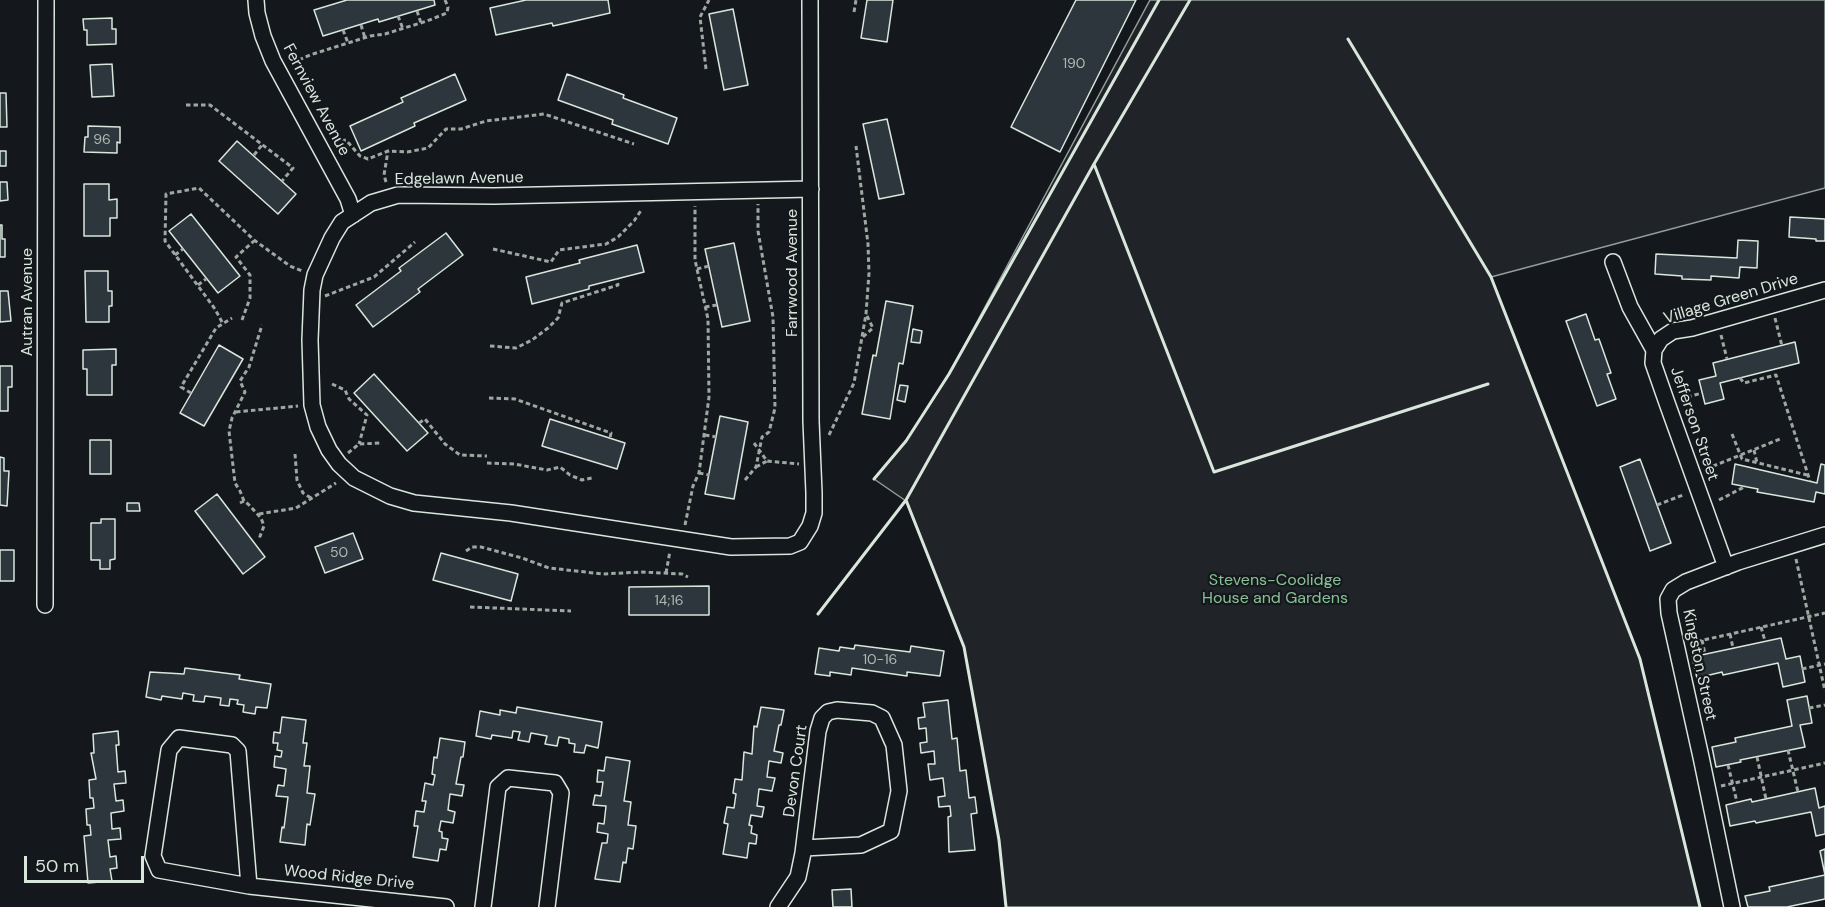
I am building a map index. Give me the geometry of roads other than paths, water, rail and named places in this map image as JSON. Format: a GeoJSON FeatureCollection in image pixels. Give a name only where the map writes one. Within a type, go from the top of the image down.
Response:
{"type":"FeatureCollection","features":[{"type":"Feature","properties":{"kind":"street","name":"Autran Avenue"},"geometry":{"type":"LineString","coordinates":[[45,605],[46,0]]}},
{"type":"Feature","properties":{"kind":"street","name":"Fernview Avenue"},"geometry":{"type":"LineString","coordinates":[[256,0],[263,36],[273,61],[348,199],[353,215]]}},
{"type":"Feature","properties":{"kind":"street","name":"Farrwood Avenue"},"geometry":{"type":"LineString","coordinates":[[800,542],[810,526],[814,513],[810,0]]}},
{"type":"Feature","properties":{"kind":"street","name":"Edgelawn Avenue"},"geometry":{"type":"LineString","coordinates":[[800,542],[790,546],[731,547],[511,513],[414,503],[390,496],[354,478],[337,461],[318,428],[312,405],[310,340],[315,275],[342,222],[371,203],[398,195],[494,196],[811,189]]}},
{"type":"Feature","properties":{"kind":"street","name":"Jefferson Street"},"geometry":{"type":"LineString","coordinates":[[1613,262],[1630,307],[1654,351],[1653,363],[1726,567]]}},
{"type":"Feature","properties":{"kind":"street","name":"Village Green Drive"},"geometry":{"type":"LineString","coordinates":[[1654,351],[1661,339],[1673,331],[1718,321],[1825,290]]}},
{"type":"Feature","properties":{"kind":"street","name":"Kingston Street"},"geometry":{"type":"LineString","coordinates":[[1732,907],[1668,599],[1673,590],[1686,582],[1825,535]]}},
{"type":"Feature","properties":{"kind":"street","name":"Devon Court"},"geometry":{"type":"LineString","coordinates":[[778,907],[798,877],[804,848],[818,731],[822,718],[828,712],[837,710],[872,713],[882,717],[894,745],[899,791],[891,831],[861,845],[804,848]]}},
{"type":"Feature","properties":{"kind":"street","name":"Wood Ridge Drive"},"geometry":{"type":"LineString","coordinates":[[249,886],[238,751],[232,744],[179,738],[169,750],[156,832],[153,856],[159,870],[249,886],[349,901],[446,907]]}},
{"type":"Feature","properties":{"kind":"street"},"geometry":{"type":"LineString","coordinates":[[483,907],[498,788],[508,778],[555,783],[561,793],[547,907]]}},
{"type":"Feature","properties":{"kind":"park label","name":"Stevens-Coolidge House and Gardens"},"geometry":{"type":"Point","coordinates":[1275,590]}}]}
